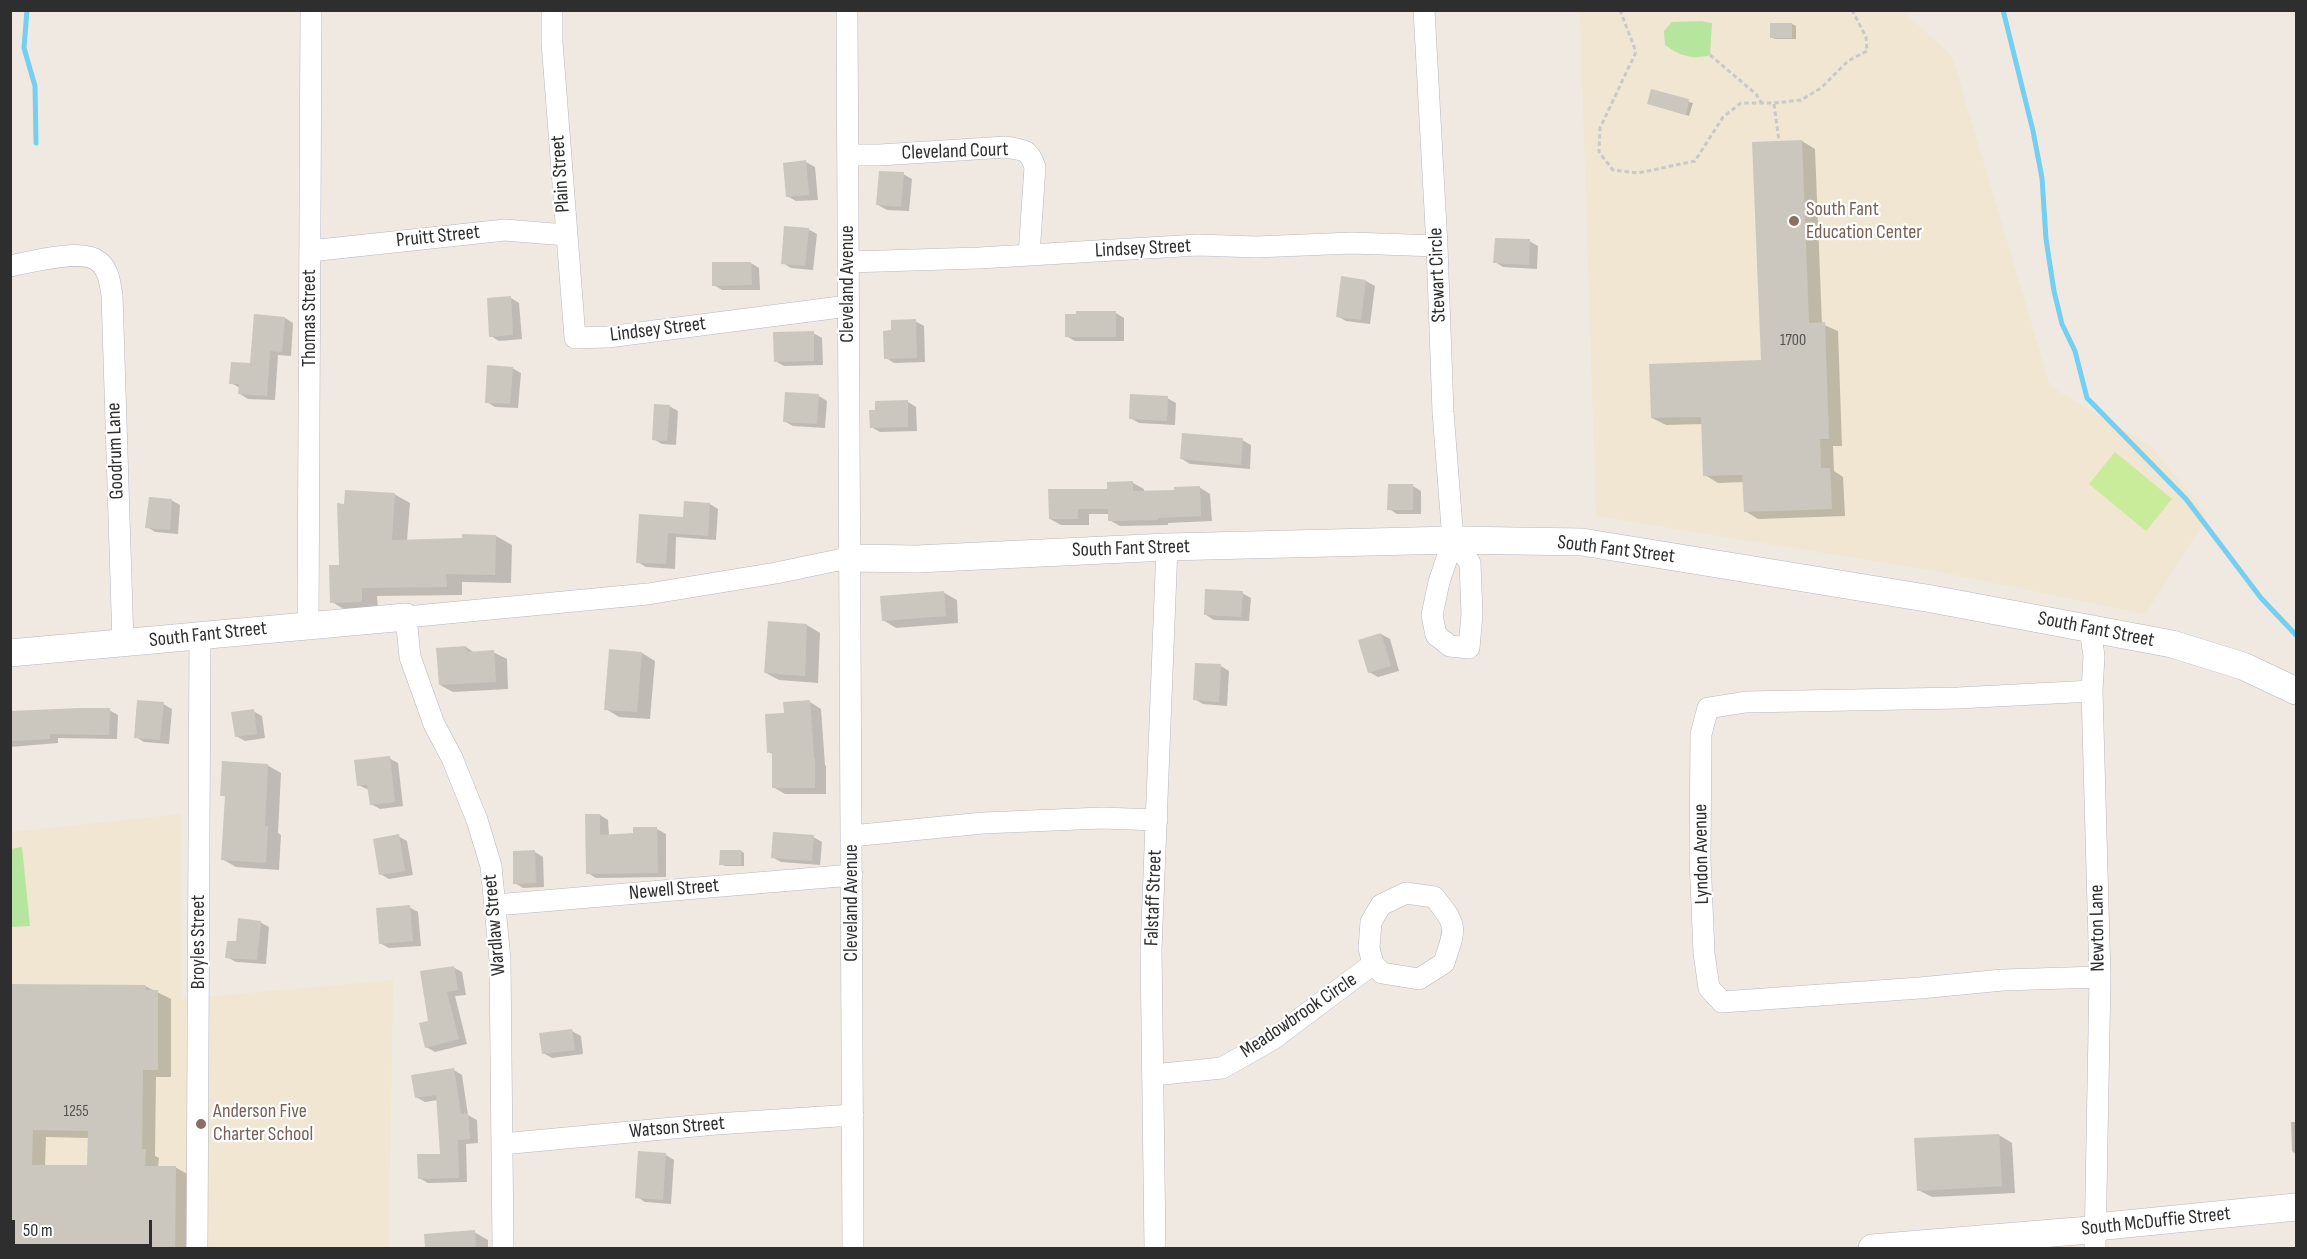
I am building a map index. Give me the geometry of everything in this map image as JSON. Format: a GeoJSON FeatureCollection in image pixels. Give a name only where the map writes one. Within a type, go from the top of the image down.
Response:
{"type":"FeatureCollection","features":[{"type":"Feature","properties":{"kind":"street","name":"Thomas Street"},"geometry":{"type":"LineString","coordinates":[[308,626],[311,10]]}},
{"type":"Feature","properties":{"kind":"street","name":"Plain Street"},"geometry":{"type":"LineString","coordinates":[[552,10],[552,42],[575,338]]}},
{"type":"Feature","properties":{"kind":"street","name":"Cleveland Avenue"},"geometry":{"type":"LineString","coordinates":[[847,10],[853,1248]]}},
{"type":"Feature","properties":{"kind":"street","name":"Stewart Circle"},"geometry":{"type":"LineString","coordinates":[[1424,10],[1437,246],[1443,412],[1452,540]]}},
{"type":"Feature","properties":{"kind":"street","name":"Cleveland Court"},"geometry":{"type":"LineString","coordinates":[[848,155],[1006,147],[1025,150],[1031,155],[1035,168],[1029,255]]}},
{"type":"Feature","properties":{"kind":"street","name":"Pruitt Street"},"geometry":{"type":"LineString","coordinates":[[310,251],[505,230],[566,235]]}},
{"type":"Feature","properties":{"kind":"street","name":"Lindsey Street"},"geometry":{"type":"LineString","coordinates":[[849,262],[1198,245],[1301,246],[1352,243],[1437,246]]}},
{"type":"Feature","properties":{"kind":"street","name":"Goodrum Lane"},"geometry":{"type":"LineString","coordinates":[[10,266],[45,259],[87,255],[100,262],[108,274],[112,295],[123,643]]}},
{"type":"Feature","properties":{"kind":"street","name":"Lindsey Street"},"geometry":{"type":"LineString","coordinates":[[575,338],[608,337],[849,306]]}},
{"type":"Feature","properties":{"kind":"street","name":"South Fant Street"},"geometry":{"type":"LineString","coordinates":[[848,558],[917,559],[1167,547],[1452,540],[1582,542],[1922,597],[2172,644],[2220,657],[2266,675],[2296,691]]}},
{"type":"Feature","properties":{"kind":"street","name":"Falstaff Street"},"geometry":{"type":"LineString","coordinates":[[1155,1248],[1151,950],[1167,547]]}},
{"type":"Feature","properties":{"kind":"street"},"geometry":{"type":"LineString","coordinates":[[406,617],[648,594],[776,573],[848,558]]}},
{"type":"Feature","properties":{"kind":"street","name":"South Fant Street"},"geometry":{"type":"LineString","coordinates":[[10,653],[406,617]]}},
{"type":"Feature","properties":{"kind":"street","name":"Wardlaw Street"},"geometry":{"type":"LineString","coordinates":[[406,617],[410,657],[434,724],[452,758],[477,820],[490,866],[500,960],[503,1248]]}},
{"type":"Feature","properties":{"kind":"street","name":"Newton Lane"},"geometry":{"type":"LineString","coordinates":[[2090,629],[2094,656],[2092,691],[2100,977],[2096,1238]]}},
{"type":"Feature","properties":{"kind":"street","name":"Broyles Street"},"geometry":{"type":"LineString","coordinates":[[197,1248],[200,636]]}},
{"type":"Feature","properties":{"kind":"street","name":"Lyndon Avenue"},"geometry":{"type":"LineString","coordinates":[[2092,691],[1958,698],[1746,702],[1708,708],[1701,734],[1700,858],[1704,953],[1708,988],[1722,1002],[2003,980],[2100,977]]}},
{"type":"Feature","properties":{"kind":"street"},"geometry":{"type":"LineString","coordinates":[[852,836],[983,823],[1102,818],[1157,820]]}},
{"type":"Feature","properties":{"kind":"street","name":"Newell Street"},"geometry":{"type":"LineString","coordinates":[[495,905],[852,875]]}},
{"type":"Feature","properties":{"kind":"street","name":"Meadowbrook Circle"},"geometry":{"type":"LineString","coordinates":[[1406,893],[1434,897],[1448,913],[1454,931],[1444,963],[1419,979],[1382,973],[1373,964],[1369,948],[1371,922],[1381,905],[1406,893]]}},
{"type":"Feature","properties":{"kind":"street","name":"Meadowbrook Circle"},"geometry":{"type":"LineString","coordinates":[[1153,1075],[1222,1068],[1273,1039],[1373,964]]}},
{"type":"Feature","properties":{"kind":"street","name":"Watson Street"},"geometry":{"type":"LineString","coordinates":[[502,1144],[716,1124],[853,1115]]}},
{"type":"Feature","properties":{"kind":"street","name":"South McDuffie Street"},"geometry":{"type":"LineString","coordinates":[[1872,1248],[1962,1244],[2089,1230],[2096,1238],[2296,1207]]}},
{"type":"Feature","properties":{"kind":"path"},"geometry":{"type":"LineString","coordinates":[[1620,10],[1636,52],[1600,128],[1599,152],[1612,170],[1638,173],[1695,161],[1723,117],[1741,103],[1801,100],[1821,88],[1848,62],[1867,51],[1866,37],[1852,10]]}},
{"type":"Feature","properties":{"kind":"path"},"geometry":{"type":"LineString","coordinates":[[1710,55],[1756,94],[1762,103]]}},
{"type":"Feature","properties":{"kind":"path"},"geometry":{"type":"LineString","coordinates":[[1774,103],[1779,141]]}},
{"type":"Feature","properties":{"kind":"shaded area","name":"South Fant Education Center"},"geometry":{"type":"Polygon","coordinates":[[[1580,11],[1903,11],[1952,56],[2050,386],[2153,448],[2208,516],[2145,614],[1934,571],[1596,516],[1580,11]]]}},
{"type":"Feature","properties":{"kind":"shaded area","name":"Anderson Five Charter School"},"geometry":{"type":"Polygon","coordinates":[[[181,814],[182,999],[393,980],[389,1248],[11,1248],[11,832],[181,814]]]}},
{"type":"Feature","properties":{"kind":"green space"},"geometry":{"type":"Polygon","coordinates":[[[1672,22],[1712,23],[1710,55],[1686,56],[1665,45],[1664,31],[1672,22]]]}},
{"type":"Feature","properties":{"kind":"green space"},"geometry":{"type":"Polygon","coordinates":[[[2115,452],[2172,499],[2146,531],[2089,484],[2115,452]]]}},
{"type":"Feature","properties":{"kind":"green space"},"geometry":{"type":"Polygon","coordinates":[[[22,847],[30,926],[11,927],[11,849],[22,847]]]}},
{"type":"Feature","properties":{"kind":"building"},"geometry":{"type":"Polygon","coordinates":[[[1770,23],[1792,23],[1792,38],[1770,38],[1770,23]]]}},
{"type":"Feature","properties":{"kind":"building"},"geometry":{"type":"Polygon","coordinates":[[[1651,89],[1689,99],[1686,115],[1647,104],[1651,89]]]}},
{"type":"Feature","properties":{"kind":"building"},"geometry":{"type":"Polygon","coordinates":[[[1802,140],[1809,323],[1825,322],[1829,439],[1820,439],[1821,468],[1830,468],[1832,509],[1744,512],[1742,475],[1703,476],[1701,417],[1651,418],[1649,364],[1761,360],[1752,142],[1802,140]]]}},
{"type":"Feature","properties":{"kind":"building"},"geometry":{"type":"Polygon","coordinates":[[[806,160],[809,195],[786,197],[783,163],[806,160]]]}},
{"type":"Feature","properties":{"kind":"building"},"geometry":{"type":"Polygon","coordinates":[[[879,171],[904,172],[901,207],[876,205],[879,171]]]}},
{"type":"Feature","properties":{"kind":"building"},"geometry":{"type":"Polygon","coordinates":[[[784,226],[809,228],[805,266],[781,264],[784,226]]]}},
{"type":"Feature","properties":{"kind":"building"},"geometry":{"type":"Polygon","coordinates":[[[1495,238],[1530,239],[1529,265],[1493,263],[1495,238]]]}},
{"type":"Feature","properties":{"kind":"building"},"geometry":{"type":"Polygon","coordinates":[[[712,262],[751,262],[752,285],[712,286],[712,262]]]}},
{"type":"Feature","properties":{"kind":"building"},"geometry":{"type":"Polygon","coordinates":[[[1341,276],[1366,280],[1361,320],[1336,317],[1341,276]]]}},
{"type":"Feature","properties":{"kind":"building"},"geometry":{"type":"Polygon","coordinates":[[[511,296],[513,335],[489,337],[487,298],[511,296]]]}},
{"type":"Feature","properties":{"kind":"building"},"geometry":{"type":"Polygon","coordinates":[[[1076,311],[1116,311],[1116,337],[1065,337],[1065,314],[1076,314],[1076,311]]]}},
{"type":"Feature","properties":{"kind":"building"},"geometry":{"type":"Polygon","coordinates":[[[254,314],[285,317],[282,352],[270,351],[267,396],[238,394],[239,384],[229,384],[231,362],[250,363],[254,314]]]}},
{"type":"Feature","properties":{"kind":"building"},"geometry":{"type":"Polygon","coordinates":[[[916,319],[917,358],[884,359],[883,331],[891,330],[891,320],[916,319]]]}},
{"type":"Feature","properties":{"kind":"building"},"geometry":{"type":"Polygon","coordinates":[[[814,331],[814,361],[774,362],[773,332],[814,331]]]}},
{"type":"Feature","properties":{"kind":"building"},"geometry":{"type":"Polygon","coordinates":[[[487,365],[513,367],[510,404],[485,403],[487,365]]]}},
{"type":"Feature","properties":{"kind":"building"},"geometry":{"type":"Polygon","coordinates":[[[785,392],[819,394],[817,424],[783,422],[785,392]]]}},
{"type":"Feature","properties":{"kind":"building"},"geometry":{"type":"Polygon","coordinates":[[[1130,394],[1168,396],[1167,421],[1129,419],[1130,394]]]}},
{"type":"Feature","properties":{"kind":"building"},"geometry":{"type":"Polygon","coordinates":[[[908,400],[908,427],[870,428],[869,410],[875,410],[875,401],[908,400]]]}},
{"type":"Feature","properties":{"kind":"building"},"geometry":{"type":"Polygon","coordinates":[[[654,404],[670,405],[667,441],[652,440],[654,404]]]}},
{"type":"Feature","properties":{"kind":"building"},"geometry":{"type":"Polygon","coordinates":[[[1182,433],[1243,438],[1241,465],[1180,459],[1182,433]]]}},
{"type":"Feature","properties":{"kind":"building"},"geometry":{"type":"Polygon","coordinates":[[[1133,481],[1133,491],[1174,490],[1174,487],[1200,486],[1201,516],[1108,521],[1108,509],[1078,509],[1078,519],[1049,519],[1048,489],[1107,489],[1107,482],[1133,481]]]}},
{"type":"Feature","properties":{"kind":"building"},"geometry":{"type":"Polygon","coordinates":[[[1388,484],[1413,484],[1413,510],[1387,510],[1388,484]]]}},
{"type":"Feature","properties":{"kind":"building"},"geometry":{"type":"Polygon","coordinates":[[[345,490],[395,493],[392,540],[462,538],[462,534],[496,535],[495,575],[446,574],[447,587],[362,588],[362,602],[330,603],[329,565],[339,565],[337,503],[344,504],[345,490]]]}},
{"type":"Feature","properties":{"kind":"building"},"geometry":{"type":"Polygon","coordinates":[[[149,497],[172,499],[170,530],[145,528],[149,497]]]}},
{"type":"Feature","properties":{"kind":"building"},"geometry":{"type":"Polygon","coordinates":[[[684,501],[710,503],[708,536],[668,533],[666,564],[636,563],[639,514],[683,517],[684,501]]]}},
{"type":"Feature","properties":{"kind":"building"},"geometry":{"type":"Polygon","coordinates":[[[1205,589],[1243,591],[1241,617],[1204,615],[1205,589]]]}},
{"type":"Feature","properties":{"kind":"building"},"geometry":{"type":"Polygon","coordinates":[[[944,591],[946,616],[882,621],[880,596],[944,591]]]}},
{"type":"Feature","properties":{"kind":"building"},"geometry":{"type":"Polygon","coordinates":[[[768,621],[807,624],[805,676],[764,673],[768,621]]]}},
{"type":"Feature","properties":{"kind":"building"},"geometry":{"type":"Polygon","coordinates":[[[1381,633],[1391,666],[1368,673],[1358,640],[1381,633]]]}},
{"type":"Feature","properties":{"kind":"building"},"geometry":{"type":"Polygon","coordinates":[[[466,646],[467,652],[494,650],[496,682],[439,685],[436,648],[466,646]]]}},
{"type":"Feature","properties":{"kind":"building"},"geometry":{"type":"Polygon","coordinates":[[[609,649],[642,652],[637,712],[604,710],[609,649]]]}},
{"type":"Feature","properties":{"kind":"building"},"geometry":{"type":"Polygon","coordinates":[[[1195,663],[1221,664],[1219,702],[1193,700],[1195,663]]]}},
{"type":"Feature","properties":{"kind":"building"},"geometry":{"type":"Polygon","coordinates":[[[137,700],[164,702],[160,740],[134,738],[137,700]]]}},
{"type":"Feature","properties":{"kind":"building"},"geometry":{"type":"Polygon","coordinates":[[[810,700],[815,788],[772,788],[772,752],[767,753],[765,714],[784,713],[783,702],[810,700]]]}},
{"type":"Feature","properties":{"kind":"building"},"geometry":{"type":"Polygon","coordinates":[[[110,708],[109,735],[50,734],[50,739],[12,741],[10,711],[110,708]]]}},
{"type":"Feature","properties":{"kind":"building"},"geometry":{"type":"Polygon","coordinates":[[[254,709],[257,734],[235,737],[231,712],[254,709]]]}},
{"type":"Feature","properties":{"kind":"building"},"geometry":{"type":"Polygon","coordinates":[[[390,756],[395,802],[370,805],[367,785],[357,786],[354,760],[390,756]]]}},
{"type":"Feature","properties":{"kind":"building"},"geometry":{"type":"Polygon","coordinates":[[[222,761],[268,764],[266,863],[221,860],[225,796],[220,796],[222,761]]]}},
{"type":"Feature","properties":{"kind":"building"},"geometry":{"type":"Polygon","coordinates":[[[585,814],[600,814],[600,835],[633,833],[633,827],[657,827],[658,873],[586,874],[585,814]]]}},
{"type":"Feature","properties":{"kind":"building"},"geometry":{"type":"Polygon","coordinates":[[[773,832],[814,835],[812,861],[771,858],[773,832]]]}},
{"type":"Feature","properties":{"kind":"building"},"geometry":{"type":"Polygon","coordinates":[[[399,834],[405,871],[379,875],[373,839],[399,834]]]}},
{"type":"Feature","properties":{"kind":"building"},"geometry":{"type":"Polygon","coordinates":[[[535,850],[536,883],[513,884],[513,851],[535,850]]]}},
{"type":"Feature","properties":{"kind":"building"},"geometry":{"type":"Polygon","coordinates":[[[720,850],[741,850],[741,865],[719,865],[720,850]]]}},
{"type":"Feature","properties":{"kind":"building"},"geometry":{"type":"Polygon","coordinates":[[[410,905],[413,941],[379,944],[376,908],[410,905]]]}},
{"type":"Feature","properties":{"kind":"building"},"geometry":{"type":"Polygon","coordinates":[[[238,918],[261,921],[257,960],[225,958],[227,941],[236,941],[238,918]]]}},
{"type":"Feature","properties":{"kind":"building"},"geometry":{"type":"Polygon","coordinates":[[[454,966],[458,990],[447,992],[459,1039],[425,1048],[419,1023],[428,1021],[420,971],[454,966]]]}},
{"type":"Feature","properties":{"kind":"building"},"geometry":{"type":"Polygon","coordinates":[[[10,984],[145,985],[146,990],[158,990],[158,1070],[143,1070],[142,1149],[146,1149],[145,1166],[176,1166],[175,1248],[10,1248],[10,984]],[[33,1130],[32,1165],[87,1165],[88,1131],[33,1130]]]}},
{"type":"Feature","properties":{"kind":"building"},"geometry":{"type":"Polygon","coordinates":[[[572,1029],[575,1050],[542,1054],[539,1033],[572,1029]]]}},
{"type":"Feature","properties":{"kind":"building"},"geometry":{"type":"Polygon","coordinates":[[[454,1068],[461,1114],[468,1113],[470,1139],[458,1140],[459,1178],[418,1179],[417,1154],[440,1154],[436,1095],[415,1098],[411,1075],[454,1068]]]}},
{"type":"Feature","properties":{"kind":"building"},"geometry":{"type":"Polygon","coordinates":[[[1999,1134],[2002,1186],[1917,1191],[1914,1138],[1999,1134]]]}},
{"type":"Feature","properties":{"kind":"building"},"geometry":{"type":"Polygon","coordinates":[[[638,1151],[666,1153],[663,1200],[635,1198],[638,1151]]]}},
{"type":"Feature","properties":{"kind":"building"},"geometry":{"type":"Polygon","coordinates":[[[475,1230],[476,1248],[425,1248],[424,1234],[475,1230]]]}},
{"type":"Feature","properties":{"kind":"waterway"},"geometry":{"type":"LineString","coordinates":[[27,10],[24,48],[35,86],[36,143]]}},
{"type":"Feature","properties":{"kind":"waterway"},"geometry":{"type":"LineString","coordinates":[[2003,10],[2033,131],[2042,178],[2046,239],[2054,291],[2062,324],[2075,351],[2087,398],[2186,499],[2261,598],[2296,635]]}},
{"type":"Feature","properties":{"kind":"place","name":"South Fant Education Center"},"geometry":{"type":"Point","coordinates":[1794,221]}},
{"type":"Feature","properties":{"kind":"place","name":"Anderson Five Charter School"},"geometry":{"type":"Point","coordinates":[201,1124]}}]}
